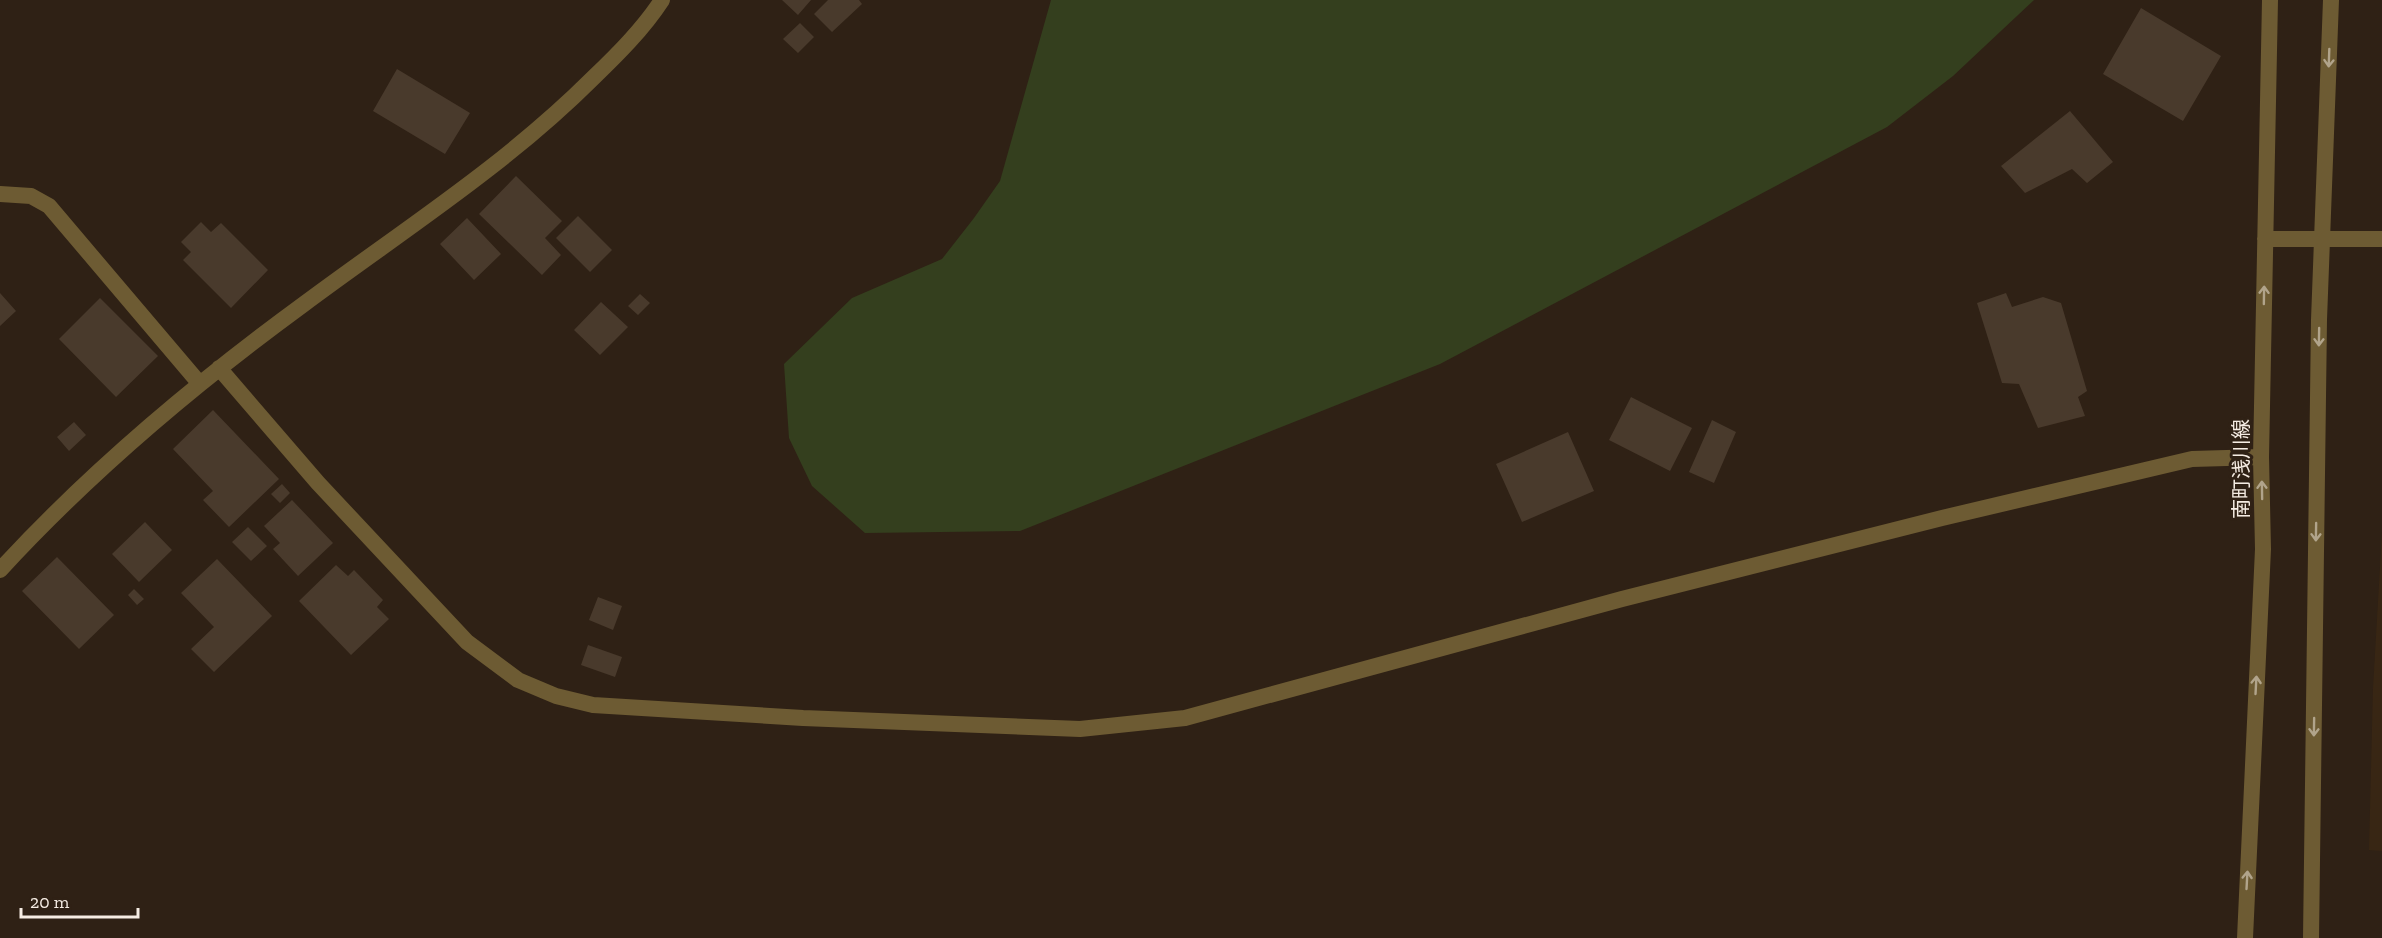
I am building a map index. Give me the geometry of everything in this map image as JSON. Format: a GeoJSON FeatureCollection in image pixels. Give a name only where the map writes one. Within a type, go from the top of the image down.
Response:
{"type":"FeatureCollection","features":[{"type":"Feature","properties":{"kind":"street"},"geometry":{"type":"LineString","coordinates":[[0,570],[47,519],[219,368],[521,145],[562,109],[619,53],[662,0]]}},
{"type":"Feature","properties":{"kind":"street","name":"南町浅川線"},"geometry":{"type":"LineString","coordinates":[[2245,938],[2263,549],[2261,457],[2270,0]]}},
{"type":"Feature","properties":{"kind":"street"},"geometry":{"type":"LineString","coordinates":[[2311,938],[2319,320],[2331,0]]}},
{"type":"Feature","properties":{"kind":"street"},"geometry":{"type":"LineString","coordinates":[[0,194],[31,196],[49,206],[200,384]]}},
{"type":"Feature","properties":{"kind":"street"},"geometry":{"type":"LineString","coordinates":[[2265,239],[2382,238]]}},
{"type":"Feature","properties":{"kind":"street"},"geometry":{"type":"LineString","coordinates":[[219,368],[318,483],[467,642],[518,680],[556,696],[593,705],[803,718],[1080,729],[1185,718],[1623,599],[1942,518],[2192,459],[2261,457]]}},
{"type":"Feature","properties":{"kind":"shaded area"},"geometry":{"type":"Polygon","coordinates":[[[2382,532],[2382,851],[2369,850],[2373,688],[2382,532]]]}},
{"type":"Feature","properties":{"kind":"green space"},"geometry":{"type":"Polygon","coordinates":[[[1051,0],[2034,0],[1953,76],[1887,127],[1440,364],[1020,531],[865,533],[812,486],[789,438],[784,364],[852,298],[942,259],[974,218],[1000,181],[1051,0]]]}},
{"type":"Feature","properties":{"kind":"building"},"geometry":{"type":"Polygon","coordinates":[[[782,0],[811,0],[798,15],[782,0]]]}},
{"type":"Feature","properties":{"kind":"building"},"geometry":{"type":"Polygon","coordinates":[[[828,0],[859,0],[862,4],[832,32],[814,14],[828,0]]]}},
{"type":"Feature","properties":{"kind":"building"},"geometry":{"type":"Polygon","coordinates":[[[2141,8],[2221,56],[2183,121],[2103,74],[2141,8]]]}},
{"type":"Feature","properties":{"kind":"building"},"geometry":{"type":"Polygon","coordinates":[[[800,23],[814,37],[798,53],[783,39],[800,23]]]}},
{"type":"Feature","properties":{"kind":"building"},"geometry":{"type":"Polygon","coordinates":[[[397,69],[470,113],[445,154],[373,111],[397,69]]]}},
{"type":"Feature","properties":{"kind":"building"},"geometry":{"type":"Polygon","coordinates":[[[2070,111],[2113,162],[2087,183],[2072,169],[2025,193],[2001,166],[2070,111]]]}},
{"type":"Feature","properties":{"kind":"building"},"geometry":{"type":"Polygon","coordinates":[[[516,176],[562,221],[545,238],[561,255],[542,275],[479,214],[516,176]]]}},
{"type":"Feature","properties":{"kind":"building"},"geometry":{"type":"Polygon","coordinates":[[[578,216],[612,250],[590,272],[556,238],[578,216]]]}},
{"type":"Feature","properties":{"kind":"building"},"geometry":{"type":"Polygon","coordinates":[[[467,218],[501,254],[474,280],[440,244],[467,218]]]}},
{"type":"Feature","properties":{"kind":"building"},"geometry":{"type":"Polygon","coordinates":[[[201,222],[211,232],[221,223],[268,270],[231,308],[183,260],[191,252],[181,242],[201,222]]]}},
{"type":"Feature","properties":{"kind":"building"},"geometry":{"type":"Polygon","coordinates":[[[0,293],[16,311],[0,326],[0,293]]]}},
{"type":"Feature","properties":{"kind":"building"},"geometry":{"type":"Polygon","coordinates":[[[2006,293],[2012,307],[2043,297],[2061,303],[2087,391],[2078,397],[2085,416],[2038,428],[2019,384],[2002,383],[1977,303],[2006,293]]]}},
{"type":"Feature","properties":{"kind":"building"},"geometry":{"type":"Polygon","coordinates":[[[640,294],[650,303],[638,315],[628,306],[640,294]]]}},
{"type":"Feature","properties":{"kind":"building"},"geometry":{"type":"Polygon","coordinates":[[[100,298],[158,356],[116,397],[59,339],[100,298]]]}},
{"type":"Feature","properties":{"kind":"building"},"geometry":{"type":"Polygon","coordinates":[[[601,302],[628,327],[600,355],[574,330],[601,302]]]}},
{"type":"Feature","properties":{"kind":"building"},"geometry":{"type":"Polygon","coordinates":[[[1631,397],[1692,428],[1670,471],[1609,440],[1631,397]]]}},
{"type":"Feature","properties":{"kind":"building"},"geometry":{"type":"Polygon","coordinates":[[[213,410],[279,479],[229,527],[203,500],[213,491],[173,449],[213,410]]]}},
{"type":"Feature","properties":{"kind":"building"},"geometry":{"type":"Polygon","coordinates":[[[1712,420],[1736,432],[1714,483],[1689,472],[1712,420]]]}},
{"type":"Feature","properties":{"kind":"building"},"geometry":{"type":"Polygon","coordinates":[[[74,422],[86,435],[69,451],[57,437],[74,422]]]}},
{"type":"Feature","properties":{"kind":"building"},"geometry":{"type":"Polygon","coordinates":[[[1568,432],[1594,491],[1522,522],[1496,464],[1568,432]]]}},
{"type":"Feature","properties":{"kind":"building"},"geometry":{"type":"Polygon","coordinates":[[[282,484],[290,493],[280,503],[271,494],[282,484]]]}},
{"type":"Feature","properties":{"kind":"building"},"geometry":{"type":"Polygon","coordinates":[[[292,500],[333,543],[298,576],[273,549],[280,543],[264,526],[292,500]]]}},
{"type":"Feature","properties":{"kind":"building"},"geometry":{"type":"Polygon","coordinates":[[[145,522],[172,550],[139,582],[112,554],[145,522]]]}},
{"type":"Feature","properties":{"kind":"building"},"geometry":{"type":"Polygon","coordinates":[[[248,527],[267,546],[251,561],[232,542],[248,527]]]}},
{"type":"Feature","properties":{"kind":"building"},"geometry":{"type":"Polygon","coordinates":[[[57,557],[114,615],[79,649],[22,591],[57,557]]]}},
{"type":"Feature","properties":{"kind":"building"},"geometry":{"type":"Polygon","coordinates":[[[217,559],[272,616],[214,672],[191,649],[214,627],[181,593],[217,559]]]}},
{"type":"Feature","properties":{"kind":"building"},"geometry":{"type":"Polygon","coordinates":[[[336,565],[348,576],[354,570],[383,600],[377,607],[389,619],[351,655],[299,601],[336,565]]]}},
{"type":"Feature","properties":{"kind":"building"},"geometry":{"type":"Polygon","coordinates":[[[134,589],[144,599],[137,605],[128,595],[134,589]]]}},
{"type":"Feature","properties":{"kind":"building"},"geometry":{"type":"Polygon","coordinates":[[[598,597],[622,606],[613,630],[589,620],[598,597]]]}},
{"type":"Feature","properties":{"kind":"building"},"geometry":{"type":"Polygon","coordinates":[[[588,645],[622,657],[615,677],[581,665],[588,645]]]}}]}
